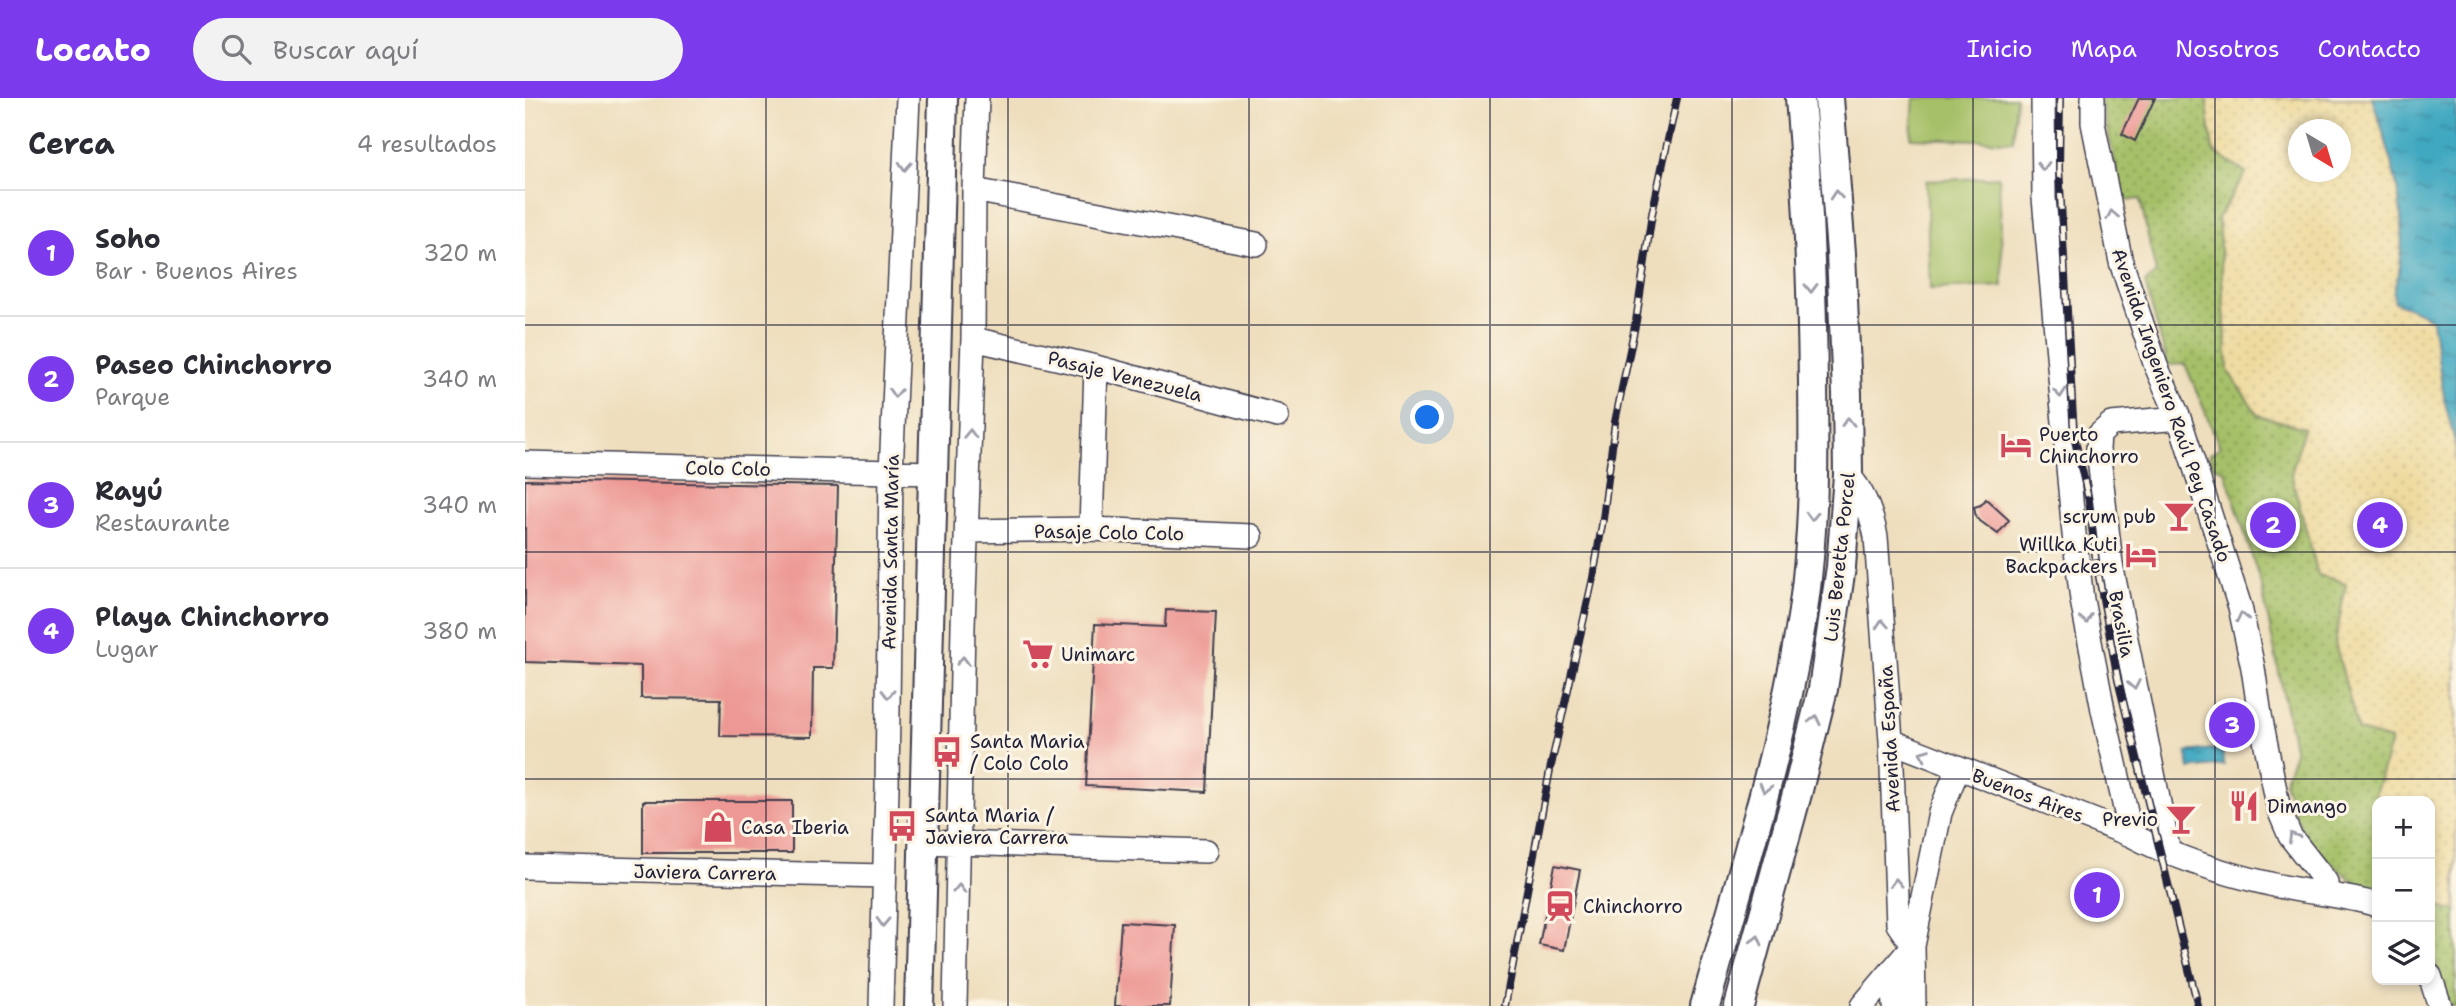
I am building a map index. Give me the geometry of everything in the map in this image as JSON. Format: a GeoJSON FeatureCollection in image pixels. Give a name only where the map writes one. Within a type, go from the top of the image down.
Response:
{"type":"FeatureCollection","features":[{"type":"Feature","properties":{"kind":"main road","name":"Avenida Santa María"},"geometry":{"type":"LineString","coordinates":[[919,1006],[943,98]]}},
{"type":"Feature","properties":{"kind":"main road","name":"Luis Beretta Porcel"},"geometry":{"type":"LineString","coordinates":[[1705,1006],[1789,692],[1810,549],[1813,436],[1811,268],[1800,98]]}},
{"type":"Feature","properties":{"kind":"main road","name":"Luis Beretta Porcel"},"geometry":{"type":"LineString","coordinates":[[1739,1006],[1823,689],[1841,567],[1848,475],[1843,293],[1829,98]]}},
{"type":"Feature","properties":{"kind":"street","name":"Avenida Santa María"},"geometry":{"type":"LineString","coordinates":[[881,1006],[891,472],[908,98]]}},
{"type":"Feature","properties":{"kind":"street"},"geometry":{"type":"LineString","coordinates":[[955,1006],[977,98]]}},
{"type":"Feature","properties":{"kind":"street"},"geometry":{"type":"LineString","coordinates":[[2043,98],[2043,198],[2074,534],[2082,600],[2131,835]]}},
{"type":"Feature","properties":{"kind":"street","name":"Avenida Ingeniero Raúl Pey Casado"},"geometry":{"type":"LineString","coordinates":[[2093,98],[2093,123],[2121,262],[2156,366],[2179,418],[2240,607],[2279,810],[2290,836],[2326,882],[2326,894]]}},
{"type":"Feature","properties":{"kind":"street"},"geometry":{"type":"LineString","coordinates":[[974,190],[1256,244]]}},
{"type":"Feature","properties":{"kind":"street","name":"Pasaje Venezuela"},"geometry":{"type":"LineString","coordinates":[[973,339],[1096,367],[1277,416]]}},
{"type":"Feature","properties":{"kind":"street"},"geometry":{"type":"LineString","coordinates":[[1091,529],[1096,367]]}},
{"type":"Feature","properties":{"kind":"street","name":"Brasilia"},"geometry":{"type":"LineString","coordinates":[[2169,853],[2111,564],[2098,449],[2099,435],[2111,424],[2179,418]]}},
{"type":"Feature","properties":{"kind":"street","name":"Colo Colo"},"geometry":{"type":"LineString","coordinates":[[525,463],[932,473]]}},
{"type":"Feature","properties":{"kind":"street","name":"Avenida España"},"geometry":{"type":"LineString","coordinates":[[1848,475],[1861,493],[1872,517],[1876,537],[1891,741],[1898,924],[1913,946],[1914,1006]]}},
{"type":"Feature","properties":{"kind":"street","name":"Pasaje Colo Colo"},"geometry":{"type":"LineString","coordinates":[[967,531],[1091,529],[1251,536]]}},
{"type":"Feature","properties":{"kind":"street","name":"Buenos Aires"},"geometry":{"type":"LineString","coordinates":[[1891,741],[2215,870],[2326,894]]}},
{"type":"Feature","properties":{"kind":"street"},"geometry":{"type":"LineString","coordinates":[[1880,1003],[1892,970],[1913,946],[1941,813],[1958,768]]}},
{"type":"Feature","properties":{"kind":"street"},"geometry":{"type":"LineString","coordinates":[[923,842],[1206,851]]}},
{"type":"Feature","properties":{"kind":"street","name":"Javiera Carrera"},"geometry":{"type":"LineString","coordinates":[[525,867],[884,876]]}},
{"type":"Feature","properties":{"kind":"street"},"geometry":{"type":"LineString","coordinates":[[2326,894],[2372,904]]}},
{"type":"Feature","properties":{"kind":"street"},"geometry":{"type":"LineString","coordinates":[[2433,985],[2440,1006]]}},
{"type":"Feature","properties":{"kind":"sand"},"geometry":{"type":"Polygon","coordinates":[[[2206,98],[2372,98],[2391,161],[2401,211],[2401,260],[2394,298],[2395,302],[2432,320],[2445,402],[2456,446],[2456,910],[2447,910],[2435,904],[2435,796],[2375,795],[2391,740],[2358,731],[2335,643],[2346,583],[2318,575],[2291,474],[2304,428],[2258,415],[2228,371],[2218,218],[2245,173],[2213,151],[2206,98]]]}},
{"type":"Feature","properties":{"kind":"green space"},"geometry":{"type":"Polygon","coordinates":[[[1914,98],[2016,98],[2013,141],[1911,138],[1914,98]]]}},
{"type":"Feature","properties":{"kind":"green space"},"geometry":{"type":"Polygon","coordinates":[[[2100,98],[2206,98],[2213,151],[2246,173],[2218,218],[2228,371],[2258,415],[2304,428],[2291,474],[2318,575],[2346,583],[2335,643],[2358,731],[2391,740],[2376,796],[2372,796],[2372,892],[2358,885],[2318,850],[2303,832],[2294,811],[2284,782],[2295,752],[2262,588],[2225,471],[2212,465],[2210,454],[2220,447],[2185,364],[2168,365],[2145,283],[2156,273],[2140,199],[2124,201],[2100,98]]]}},
{"type":"Feature","properties":{"kind":"green space"},"geometry":{"type":"Polygon","coordinates":[[[1999,177],[2003,286],[1930,289],[1926,181],[1999,177]]]}},
{"type":"Feature","properties":{"kind":"green space"},"geometry":{"type":"Polygon","coordinates":[[[2435,904],[2447,910],[2456,910],[2456,1006],[2450,1006],[2435,962],[2435,904]]]}},
{"type":"Feature","properties":{"kind":"water"},"geometry":{"type":"Polygon","coordinates":[[[2372,98],[2456,98],[2456,446],[2445,402],[2432,320],[2395,302],[2394,298],[2401,254],[2401,211],[2391,161],[2372,98]]]}},
{"type":"Feature","properties":{"kind":"water"},"geometry":{"type":"Polygon","coordinates":[[[2213,749],[2223,753],[2224,765],[2189,769],[2187,752],[2213,749]]]}},
{"type":"Feature","properties":{"kind":"building"},"geometry":{"type":"Polygon","coordinates":[[[2139,98],[2155,98],[2135,141],[2122,134],[2139,98]]]}},
{"type":"Feature","properties":{"kind":"building"},"geometry":{"type":"Polygon","coordinates":[[[525,480],[838,486],[833,668],[813,668],[812,737],[720,736],[721,699],[641,698],[641,666],[525,662],[525,480]]]}},
{"type":"Feature","properties":{"kind":"building"},"geometry":{"type":"Polygon","coordinates":[[[1986,499],[2009,520],[1998,534],[1976,518],[1974,507],[1981,505],[1986,499]]]}},
{"type":"Feature","properties":{"kind":"building"},"geometry":{"type":"Polygon","coordinates":[[[1166,610],[1216,612],[1207,792],[1086,786],[1095,624],[1165,627],[1166,610]]]}},
{"type":"Feature","properties":{"kind":"building","name":"Casa Iberia"},"geometry":{"type":"Polygon","coordinates":[[[643,801],[792,801],[792,853],[643,853],[643,801]]]}},
{"type":"Feature","properties":{"kind":"building"},"geometry":{"type":"Polygon","coordinates":[[[1555,865],[1580,870],[1564,950],[1539,945],[1555,865]]]}},
{"type":"Feature","properties":{"kind":"building"},"geometry":{"type":"Polygon","coordinates":[[[1121,922],[1175,925],[1170,1006],[1115,1006],[1121,922]]]}},
{"type":"Feature","properties":{"kind":"railway"},"geometry":{"type":"LineString","coordinates":[[1505,1006],[1550,770],[1593,578],[1615,422],[1636,321],[1652,214],[1677,98]]}},
{"type":"Feature","properties":{"kind":"railway"},"geometry":{"type":"LineString","coordinates":[[2060,98],[2059,168],[2074,436],[2089,501],[2096,561],[2118,680],[2198,1006]]}},
{"type":"Feature","properties":{"kind":"place","name":"Puerto Chinchorro"},"geometry":{"type":"Point","coordinates":[2016,445]}},
{"type":"Feature","properties":{"kind":"place","name":"scrum pub"},"geometry":{"type":"Point","coordinates":[2179,516]}},
{"type":"Feature","properties":{"kind":"place","name":"Paseo Chinchorro"},"geometry":{"type":"Point","coordinates":[2273,525]}},
{"type":"Feature","properties":{"kind":"place","name":"Playa Chinchorro"},"geometry":{"type":"Point","coordinates":[2380,525]}},
{"type":"Feature","properties":{"kind":"place","name":"Willka Kuti Backpackers"},"geometry":{"type":"Point","coordinates":[2141,555]}},
{"type":"Feature","properties":{"kind":"place","name":"Unimarc"},"geometry":{"type":"Point","coordinates":[1038,654]}},
{"type":"Feature","properties":{"kind":"place","name":"Rayú"},"geometry":{"type":"Point","coordinates":[2232,725]}},
{"type":"Feature","properties":{"kind":"place","name":"Santa Maria / Colo Colo"},"geometry":{"type":"Point","coordinates":[947,752]}},
{"type":"Feature","properties":{"kind":"place","name":"Dimango"},"geometry":{"type":"Point","coordinates":[2244,806]}},
{"type":"Feature","properties":{"kind":"place","name":"Previo"},"geometry":{"type":"Point","coordinates":[2181,819]}},
{"type":"Feature","properties":{"kind":"place","name":"Santa Maria / Javiera Carrera"},"geometry":{"type":"Point","coordinates":[902,826]}},
{"type":"Feature","properties":{"kind":"place","name":"Casa Iberia"},"geometry":{"type":"Point","coordinates":[718,827]}},
{"type":"Feature","properties":{"kind":"place","name":"Soho"},"geometry":{"type":"Point","coordinates":[2097,895]}},
{"type":"Feature","properties":{"kind":"place","name":"Chinchorro"},"geometry":{"type":"Point","coordinates":[1560,906]}}]}
